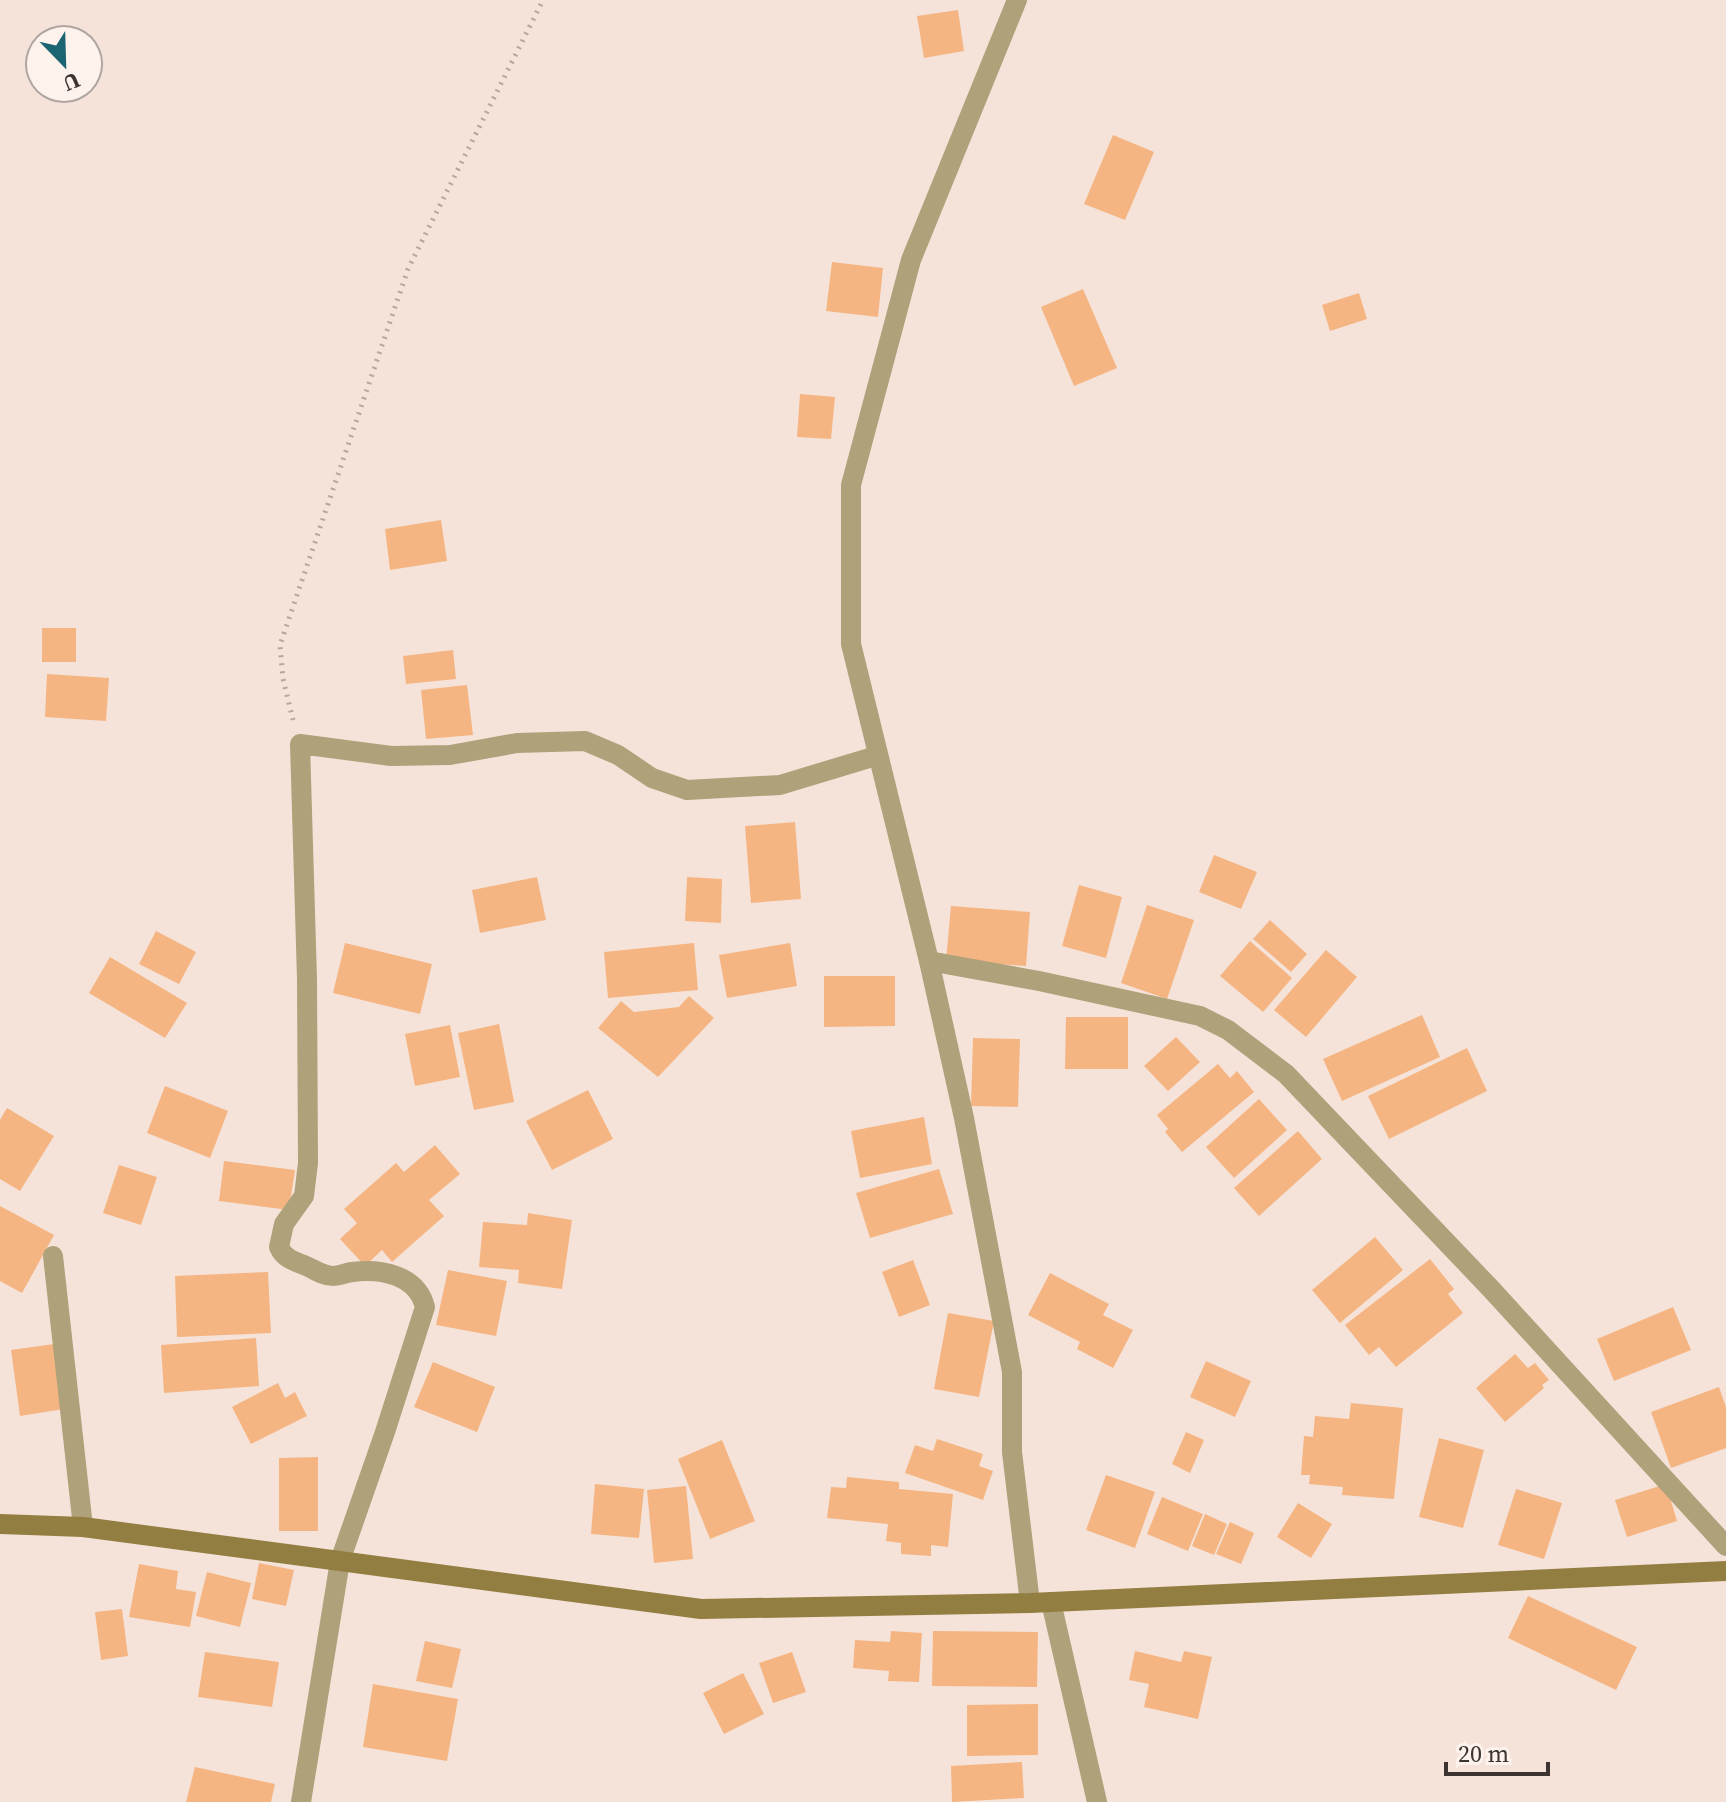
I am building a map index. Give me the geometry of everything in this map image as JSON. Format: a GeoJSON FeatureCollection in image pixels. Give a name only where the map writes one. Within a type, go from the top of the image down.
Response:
{"type":"FeatureCollection","features":[{"type":"Feature","properties":{"kind":"street"},"geometry":{"type":"LineString","coordinates":[[1017,0],[911,260],[851,485],[851,644],[964,1118],[1012,1372],[1012,1452],[1030,1603]]}},
{"type":"Feature","properties":{"kind":"street"},"geometry":{"type":"LineString","coordinates":[[301,1802],[340,1561],[425,1307],[415,1289],[394,1274],[322,1274],[287,1257],[279,1247],[284,1224],[304,1196],[308,1163],[300,744],[391,756],[450,755],[517,743],[585,741],[618,755],[652,778],[687,790],[780,785],[876,756]]}},
{"type":"Feature","properties":{"kind":"street"},"geometry":{"type":"LineString","coordinates":[[929,961],[1200,1016],[1228,1030],[1286,1074],[1492,1290],[1726,1546]]}},
{"type":"Feature","properties":{"kind":"street"},"geometry":{"type":"LineString","coordinates":[[53,1256],[83,1527]]}},
{"type":"Feature","properties":{"kind":"street"},"geometry":{"type":"LineString","coordinates":[[0,1524],[83,1527],[701,1609],[1030,1603],[1726,1571]]}},
{"type":"Feature","properties":{"kind":"street"},"geometry":{"type":"LineString","coordinates":[[1051,1602],[1097,1802]]}},
{"type":"Feature","properties":{"kind":"path"},"geometry":{"type":"LineString","coordinates":[[300,744],[283,679],[280,645],[408,269],[543,0]]}},
{"type":"Feature","properties":{"kind":"building"},"geometry":{"type":"Polygon","coordinates":[[[958,10],[964,51],[924,58],[917,16],[958,10]]]}},
{"type":"Feature","properties":{"kind":"building"},"geometry":{"type":"Polygon","coordinates":[[[1113,135],[1154,152],[1125,220],[1084,204],[1113,135]]]}},
{"type":"Feature","properties":{"kind":"building"},"geometry":{"type":"Polygon","coordinates":[[[832,262],[883,268],[878,317],[826,311],[832,262]]]}},
{"type":"Feature","properties":{"kind":"building"},"geometry":{"type":"Polygon","coordinates":[[[1083,289],[1117,368],[1074,386],[1041,307],[1083,289]]]}},
{"type":"Feature","properties":{"kind":"building"},"geometry":{"type":"Polygon","coordinates":[[[1359,293],[1367,319],[1330,331],[1322,305],[1359,293]]]}},
{"type":"Feature","properties":{"kind":"building"},"geometry":{"type":"Polygon","coordinates":[[[800,394],[835,397],[831,439],[797,437],[800,394]]]}},
{"type":"Feature","properties":{"kind":"building"},"geometry":{"type":"Polygon","coordinates":[[[441,520],[447,561],[390,570],[385,529],[441,520]]]}},
{"type":"Feature","properties":{"kind":"building"},"geometry":{"type":"Polygon","coordinates":[[[42,628],[76,628],[76,662],[42,662],[42,628]]]}},
{"type":"Feature","properties":{"kind":"building"},"geometry":{"type":"Polygon","coordinates":[[[453,650],[456,679],[406,684],[403,656],[453,650]]]}},
{"type":"Feature","properties":{"kind":"building"},"geometry":{"type":"Polygon","coordinates":[[[47,674],[109,678],[106,721],[45,717],[47,674]]]}},
{"type":"Feature","properties":{"kind":"building"},"geometry":{"type":"Polygon","coordinates":[[[467,685],[473,735],[426,739],[421,690],[467,685]]]}},
{"type":"Feature","properties":{"kind":"building"},"geometry":{"type":"Polygon","coordinates":[[[795,822],[801,899],[751,903],[745,826],[795,822]]]}},
{"type":"Feature","properties":{"kind":"building"},"geometry":{"type":"Polygon","coordinates":[[[1214,855],[1257,872],[1241,909],[1199,892],[1214,855]]]}},
{"type":"Feature","properties":{"kind":"building"},"geometry":{"type":"Polygon","coordinates":[[[537,877],[546,920],[480,933],[472,890],[537,877]]]}},
{"type":"Feature","properties":{"kind":"building"},"geometry":{"type":"Polygon","coordinates":[[[687,877],[722,879],[721,923],[685,921],[687,877]]]}},
{"type":"Feature","properties":{"kind":"building"},"geometry":{"type":"Polygon","coordinates":[[[1079,885],[1122,897],[1106,958],[1062,946],[1079,885]]]}},
{"type":"Feature","properties":{"kind":"building"},"geometry":{"type":"Polygon","coordinates":[[[1147,905],[1194,920],[1167,999],[1121,983],[1147,905]]]}},
{"type":"Feature","properties":{"kind":"building"},"geometry":{"type":"Polygon","coordinates":[[[951,906],[1030,912],[1026,966],[946,960],[951,906]]]}},
{"type":"Feature","properties":{"kind":"building"},"geometry":{"type":"Polygon","coordinates":[[[1270,920],[1307,954],[1291,972],[1253,939],[1270,920]]]}},
{"type":"Feature","properties":{"kind":"building"},"geometry":{"type":"Polygon","coordinates":[[[156,931],[196,952],[179,984],[139,964],[156,931]]]}},
{"type":"Feature","properties":{"kind":"building"},"geometry":{"type":"Polygon","coordinates":[[[1250,941],[1292,978],[1263,1012],[1220,976],[1250,941]]]}},
{"type":"Feature","properties":{"kind":"building"},"geometry":{"type":"Polygon","coordinates":[[[345,943],[432,964],[420,1014],[333,993],[345,943]]]}},
{"type":"Feature","properties":{"kind":"building"},"geometry":{"type":"Polygon","coordinates":[[[694,943],[698,990],[608,998],[604,952],[694,943]]]}},
{"type":"Feature","properties":{"kind":"building"},"geometry":{"type":"Polygon","coordinates":[[[790,943],[797,986],[727,998],[719,955],[790,943]]]}},
{"type":"Feature","properties":{"kind":"building"},"geometry":{"type":"Polygon","coordinates":[[[1326,950],[1357,977],[1306,1037],[1274,1010],[1326,950]]]}},
{"type":"Feature","properties":{"kind":"building"},"geometry":{"type":"Polygon","coordinates":[[[110,957],[187,1003],[165,1038],[89,993],[110,957]]]}},
{"type":"Feature","properties":{"kind":"building"},"geometry":{"type":"Polygon","coordinates":[[[824,976],[895,976],[895,1026],[824,1027],[824,976]]]}},
{"type":"Feature","properties":{"kind":"building"},"geometry":{"type":"Polygon","coordinates":[[[689,996],[714,1018],[658,1077],[598,1028],[621,1001],[634,1012],[679,1007],[689,996]]]}},
{"type":"Feature","properties":{"kind":"building"},"geometry":{"type":"Polygon","coordinates":[[[1422,1015],[1440,1057],[1342,1101],[1323,1059],[1422,1015]]]}},
{"type":"Feature","properties":{"kind":"building"},"geometry":{"type":"Polygon","coordinates":[[[1066,1017],[1128,1017],[1128,1069],[1065,1069],[1066,1017]]]}},
{"type":"Feature","properties":{"kind":"building"},"geometry":{"type":"Polygon","coordinates":[[[499,1024],[514,1102],[474,1110],[458,1033],[499,1024]]]}},
{"type":"Feature","properties":{"kind":"building"},"geometry":{"type":"Polygon","coordinates":[[[450,1025],[460,1077],[415,1086],[405,1034],[450,1025]]]}},
{"type":"Feature","properties":{"kind":"building"},"geometry":{"type":"Polygon","coordinates":[[[1176,1037],[1200,1062],[1168,1091],[1144,1066],[1176,1037]]]}},
{"type":"Feature","properties":{"kind":"building"},"geometry":{"type":"Polygon","coordinates":[[[973,1038],[1020,1039],[1018,1107],[971,1106],[973,1038]]]}},
{"type":"Feature","properties":{"kind":"building"},"geometry":{"type":"Polygon","coordinates":[[[1467,1048],[1487,1091],[1389,1139],[1368,1096],[1467,1048]]]}},
{"type":"Feature","properties":{"kind":"building"},"geometry":{"type":"Polygon","coordinates":[[[1218,1064],[1230,1078],[1237,1071],[1254,1092],[1182,1152],[1165,1132],[1168,1129],[1157,1115],[1218,1064]]]}},
{"type":"Feature","properties":{"kind":"building"},"geometry":{"type":"Polygon","coordinates":[[[165,1086],[228,1111],[210,1158],[147,1133],[165,1086]]]}},
{"type":"Feature","properties":{"kind":"building"},"geometry":{"type":"Polygon","coordinates":[[[588,1090],[613,1139],[552,1170],[526,1121],[588,1090]]]}},
{"type":"Feature","properties":{"kind":"building"},"geometry":{"type":"Polygon","coordinates":[[[1259,1099],[1287,1130],[1234,1178],[1206,1147],[1259,1099]]]}},
{"type":"Feature","properties":{"kind":"building"},"geometry":{"type":"Polygon","coordinates":[[[7,1108],[54,1136],[20,1191],[0,1179],[0,1120],[7,1108]]]}},
{"type":"Feature","properties":{"kind":"building"},"geometry":{"type":"Polygon","coordinates":[[[924,1117],[932,1164],[860,1178],[851,1131],[924,1117]]]}},
{"type":"Feature","properties":{"kind":"building"},"geometry":{"type":"Polygon","coordinates":[[[1298,1131],[1322,1159],[1259,1216],[1234,1188],[1298,1131]]]}},
{"type":"Feature","properties":{"kind":"building"},"geometry":{"type":"Polygon","coordinates":[[[435,1145],[460,1174],[429,1200],[444,1216],[392,1262],[382,1250],[365,1266],[340,1239],[357,1223],[344,1209],[396,1163],[404,1172],[435,1145]]]}},
{"type":"Feature","properties":{"kind":"building"},"geometry":{"type":"Polygon","coordinates":[[[224,1161],[295,1170],[289,1210],[219,1201],[224,1161]]]}},
{"type":"Feature","properties":{"kind":"building"},"geometry":{"type":"Polygon","coordinates":[[[119,1165],[157,1177],[141,1225],[103,1213],[119,1165]]]}},
{"type":"Feature","properties":{"kind":"building"},"geometry":{"type":"Polygon","coordinates":[[[939,1169],[953,1214],[870,1238],[856,1193],[939,1169]]]}},
{"type":"Feature","properties":{"kind":"building"},"geometry":{"type":"Polygon","coordinates":[[[0,1206],[54,1235],[22,1293],[0,1281],[0,1206]]]}},
{"type":"Feature","properties":{"kind":"building"},"geometry":{"type":"Polygon","coordinates":[[[528,1213],[572,1220],[562,1289],[518,1283],[519,1270],[479,1267],[483,1222],[527,1225],[528,1213]]]}},
{"type":"Feature","properties":{"kind":"building"},"geometry":{"type":"Polygon","coordinates":[[[1375,1237],[1403,1270],[1340,1323],[1312,1290],[1375,1237]]]}},
{"type":"Feature","properties":{"kind":"building"},"geometry":{"type":"Polygon","coordinates":[[[1430,1259],[1454,1289],[1448,1294],[1463,1313],[1396,1367],[1379,1347],[1369,1355],[1345,1325],[1430,1259]]]}},
{"type":"Feature","properties":{"kind":"building"},"geometry":{"type":"Polygon","coordinates":[[[913,1260],[930,1305],[899,1317],[882,1272],[913,1260]]]}},
{"type":"Feature","properties":{"kind":"building"},"geometry":{"type":"Polygon","coordinates":[[[448,1270],[507,1281],[496,1336],[436,1325],[448,1270]]]}},
{"type":"Feature","properties":{"kind":"building"},"geometry":{"type":"Polygon","coordinates":[[[268,1272],[271,1333],[177,1337],[175,1276],[268,1272]]]}},
{"type":"Feature","properties":{"kind":"building"},"geometry":{"type":"Polygon","coordinates":[[[1050,1273],[1109,1304],[1103,1315],[1133,1330],[1113,1368],[1077,1349],[1080,1342],[1028,1315],[1050,1273]]]}},
{"type":"Feature","properties":{"kind":"building"},"geometry":{"type":"Polygon","coordinates":[[[1673,1307],[1691,1350],[1614,1381],[1597,1339],[1673,1307]]]}},
{"type":"Feature","properties":{"kind":"building"},"geometry":{"type":"Polygon","coordinates":[[[948,1313],[994,1321],[979,1397],[934,1389],[948,1313]]]}},
{"type":"Feature","properties":{"kind":"building"},"geometry":{"type":"Polygon","coordinates":[[[256,1338],[259,1386],[164,1393],[161,1345],[256,1338]]]}},
{"type":"Feature","properties":{"kind":"building"},"geometry":{"type":"Polygon","coordinates":[[[54,1344],[64,1409],[20,1416],[11,1350],[54,1344]]]}},
{"type":"Feature","properties":{"kind":"building"},"geometry":{"type":"Polygon","coordinates":[[[1515,1354],[1528,1368],[1535,1363],[1549,1380],[1505,1422],[1476,1388],[1515,1354]]]}},
{"type":"Feature","properties":{"kind":"building"},"geometry":{"type":"Polygon","coordinates":[[[1206,1361],[1251,1381],[1235,1417],[1190,1397],[1206,1361]]]}},
{"type":"Feature","properties":{"kind":"building"},"geometry":{"type":"Polygon","coordinates":[[[433,1362],[495,1387],[477,1432],[414,1407],[433,1362]]]}},
{"type":"Feature","properties":{"kind":"building"},"geometry":{"type":"Polygon","coordinates":[[[278,1383],[285,1398],[295,1392],[307,1416],[251,1444],[232,1407],[278,1383]]]}},
{"type":"Feature","properties":{"kind":"building"},"geometry":{"type":"Polygon","coordinates":[[[1719,1387],[1726,1407],[1726,1448],[1671,1468],[1651,1412],[1719,1387]]]}},
{"type":"Feature","properties":{"kind":"building"},"geometry":{"type":"Polygon","coordinates":[[[1351,1403],[1403,1408],[1394,1499],[1342,1495],[1343,1487],[1309,1484],[1310,1475],[1301,1475],[1304,1436],[1313,1437],[1315,1416],[1349,1419],[1351,1403]]]}},
{"type":"Feature","properties":{"kind":"building"},"geometry":{"type":"Polygon","coordinates":[[[1186,1432],[1204,1440],[1190,1473],[1172,1464],[1186,1432]]]}},
{"type":"Feature","properties":{"kind":"building"},"geometry":{"type":"Polygon","coordinates":[[[1439,1438],[1484,1450],[1463,1528],[1419,1517],[1439,1438]]]}},
{"type":"Feature","properties":{"kind":"building"},"geometry":{"type":"Polygon","coordinates":[[[937,1439],[983,1454],[979,1466],[993,1471],[983,1500],[905,1473],[915,1445],[933,1451],[937,1439]]]}},
{"type":"Feature","properties":{"kind":"building"},"geometry":{"type":"Polygon","coordinates":[[[722,1440],[755,1521],[710,1539],[678,1459],[722,1440]]]}},
{"type":"Feature","properties":{"kind":"building"},"geometry":{"type":"Polygon","coordinates":[[[318,1457],[318,1531],[279,1531],[279,1458],[318,1457]]]}},
{"type":"Feature","properties":{"kind":"building"},"geometry":{"type":"Polygon","coordinates":[[[1106,1475],[1155,1492],[1135,1548],[1086,1530],[1106,1475]]]}},
{"type":"Feature","properties":{"kind":"building"},"geometry":{"type":"Polygon","coordinates":[[[847,1477],[899,1482],[899,1489],[953,1494],[948,1547],[931,1545],[931,1556],[901,1554],[901,1543],[886,1541],[888,1524],[827,1518],[831,1487],[846,1488],[847,1477]]]}},
{"type":"Feature","properties":{"kind":"building"},"geometry":{"type":"Polygon","coordinates":[[[595,1484],[644,1489],[639,1538],[591,1534],[595,1484]]]}},
{"type":"Feature","properties":{"kind":"building"},"geometry":{"type":"Polygon","coordinates":[[[1666,1484],[1677,1521],[1627,1537],[1615,1500],[1666,1484]]]}},
{"type":"Feature","properties":{"kind":"building"},"geometry":{"type":"Polygon","coordinates":[[[686,1486],[693,1559],[654,1563],[647,1490],[686,1486]]]}},
{"type":"Feature","properties":{"kind":"building"},"geometry":{"type":"Polygon","coordinates":[[[1516,1489],[1562,1503],[1544,1559],[1498,1545],[1516,1489]]]}},
{"type":"Feature","properties":{"kind":"building"},"geometry":{"type":"Polygon","coordinates":[[[1162,1497],[1203,1514],[1188,1551],[1147,1534],[1162,1497]]]}},
{"type":"Feature","properties":{"kind":"building"},"geometry":{"type":"Polygon","coordinates":[[[1298,1503],[1332,1524],[1311,1558],[1277,1537],[1298,1503]]]}},
{"type":"Feature","properties":{"kind":"building"},"geometry":{"type":"Polygon","coordinates":[[[1205,1514],[1227,1524],[1214,1555],[1192,1546],[1205,1514]]]}},
{"type":"Feature","properties":{"kind":"building"},"geometry":{"type":"Polygon","coordinates":[[[1230,1522],[1254,1533],[1241,1564],[1216,1554],[1230,1522]]]}},
{"type":"Feature","properties":{"kind":"building"},"geometry":{"type":"Polygon","coordinates":[[[259,1563],[294,1570],[286,1606],[252,1599],[259,1563]]]}},
{"type":"Feature","properties":{"kind":"building"},"geometry":{"type":"Polygon","coordinates":[[[139,1564],[178,1571],[176,1589],[196,1592],[190,1627],[129,1617],[139,1564]]]}},
{"type":"Feature","properties":{"kind":"building"},"geometry":{"type":"Polygon","coordinates":[[[207,1572],[251,1583],[240,1627],[196,1616],[207,1572]]]}},
{"type":"Feature","properties":{"kind":"building"},"geometry":{"type":"Polygon","coordinates":[[[1528,1596],[1637,1647],[1616,1690],[1508,1638],[1528,1596]]]}},
{"type":"Feature","properties":{"kind":"building"},"geometry":{"type":"Polygon","coordinates":[[[122,1609],[128,1656],[101,1660],[95,1612],[122,1609]]]}},
{"type":"Feature","properties":{"kind":"building"},"geometry":{"type":"Polygon","coordinates":[[[891,1631],[922,1633],[919,1682],[888,1681],[889,1671],[853,1668],[855,1640],[890,1642],[891,1631]]]}},
{"type":"Feature","properties":{"kind":"building"},"geometry":{"type":"Polygon","coordinates":[[[933,1631],[1038,1632],[1037,1687],[932,1686],[933,1631]]]}},
{"type":"Feature","properties":{"kind":"building"},"geometry":{"type":"Polygon","coordinates":[[[425,1641],[461,1649],[452,1688],[416,1681],[425,1641]]]}},
{"type":"Feature","properties":{"kind":"building"},"geometry":{"type":"Polygon","coordinates":[[[1135,1651],[1181,1662],[1184,1651],[1212,1657],[1198,1719],[1144,1707],[1149,1684],[1129,1680],[1135,1651]]]}},
{"type":"Feature","properties":{"kind":"building"},"geometry":{"type":"Polygon","coordinates":[[[205,1652],[279,1662],[272,1707],[198,1697],[205,1652]]]}},
{"type":"Feature","properties":{"kind":"building"},"geometry":{"type":"Polygon","coordinates":[[[792,1652],[806,1692],[773,1703],[759,1663],[792,1652]]]}},
{"type":"Feature","properties":{"kind":"building"},"geometry":{"type":"Polygon","coordinates":[[[743,1673],[764,1714],[724,1734],[703,1693],[743,1673]]]}},
{"type":"Feature","properties":{"kind":"building"},"geometry":{"type":"Polygon","coordinates":[[[373,1684],[458,1699],[447,1761],[363,1747],[373,1684]]]}},
{"type":"Feature","properties":{"kind":"building"},"geometry":{"type":"Polygon","coordinates":[[[1038,1704],[1038,1755],[967,1756],[967,1705],[1038,1704]]]}},
{"type":"Feature","properties":{"kind":"building"},"geometry":{"type":"Polygon","coordinates":[[[1022,1762],[1024,1798],[952,1802],[951,1766],[1022,1762]]]}},
{"type":"Feature","properties":{"kind":"building"},"geometry":{"type":"Polygon","coordinates":[[[195,1767],[275,1784],[271,1802],[186,1802],[195,1767]]]}}]}
